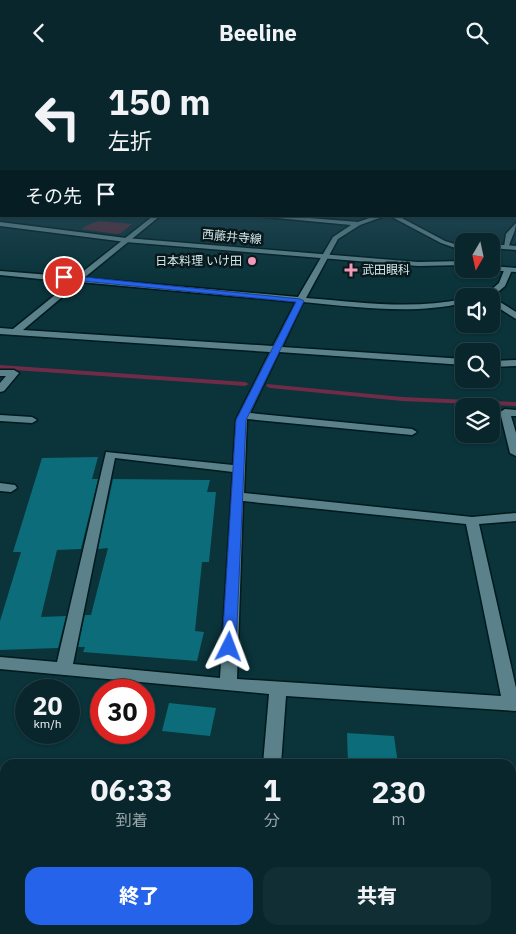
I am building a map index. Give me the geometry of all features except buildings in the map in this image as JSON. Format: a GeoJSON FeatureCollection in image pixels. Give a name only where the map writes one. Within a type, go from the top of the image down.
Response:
{"type":"FeatureCollection","features":[{"type":"Feature","properties":{"kind":"street"},"geometry":{"type":"LineString","coordinates":[[15,332],[156,217]]}},
{"type":"Feature","properties":{"kind":"street"},"geometry":{"type":"LineString","coordinates":[[273,217],[358,223]]}},
{"type":"Feature","properties":{"kind":"street"},"geometry":{"type":"LineString","coordinates":[[228,685],[241,420],[274,351],[335,238],[358,223],[379,217]]}},
{"type":"Feature","properties":{"kind":"street"},"geometry":{"type":"LineString","coordinates":[[395,217],[443,242],[455,246]]}},
{"type":"Feature","properties":{"kind":"street","name":"西藤井寺線"},"geometry":{"type":"LineString","coordinates":[[0,224],[126,240],[418,264],[455,263]]}},
{"type":"Feature","properties":{"kind":"street"},"geometry":{"type":"LineString","coordinates":[[506,247],[509,234],[516,225]]}},
{"type":"Feature","properties":{"kind":"street"},"geometry":{"type":"LineString","coordinates":[[500,247],[516,248]]}},
{"type":"Feature","properties":{"kind":"street"},"geometry":{"type":"LineString","coordinates":[[497,288],[512,270]]}},
{"type":"Feature","properties":{"kind":"street"},"geometry":{"type":"LineString","coordinates":[[0,273],[383,307],[436,307],[455,303]]}},
{"type":"Feature","properties":{"kind":"street"},"geometry":{"type":"LineString","coordinates":[[500,305],[516,316]]}},
{"type":"Feature","properties":{"kind":"street"},"geometry":{"type":"LineString","coordinates":[[0,331],[274,351],[455,361]]}},
{"type":"Feature","properties":{"kind":"street"},"geometry":{"type":"LineString","coordinates":[[500,364],[516,363]]}},
{"type":"Feature","properties":{"kind":"street"},"geometry":{"type":"LineString","coordinates":[[0,373],[14,373],[0,389]]}},
{"type":"Feature","properties":{"kind":"street"},"geometry":{"type":"LineString","coordinates":[[516,413],[505,412],[516,453]]}},
{"type":"Feature","properties":{"kind":"street"},"geometry":{"type":"LineString","coordinates":[[243,415],[412,432]]}},
{"type":"Feature","properties":{"kind":"street"},"geometry":{"type":"LineString","coordinates":[[0,418],[32,420]]}},
{"type":"Feature","properties":{"kind":"street"},"geometry":{"type":"LineString","coordinates":[[64,669],[110,454],[238,469]]}},
{"type":"Feature","properties":{"kind":"street"},"geometry":{"type":"LineString","coordinates":[[236,496],[472,521],[516,517]]}},
{"type":"Feature","properties":{"kind":"street"},"geometry":{"type":"LineString","coordinates":[[0,663],[228,685],[513,704],[472,521]]}},
{"type":"Feature","properties":{"kind":"street"},"geometry":{"type":"LineString","coordinates":[[272,759],[278,688]]}},
{"type":"Feature","properties":{"kind":"shaded area"},"geometry":{"type":"Polygon","coordinates":[[[100,221],[132,224],[117,234],[81,229],[100,221]]]}},
{"type":"Feature","properties":{"kind":"waterway"},"geometry":{"type":"LineString","coordinates":[[0,367],[245,384]]}},
{"type":"Feature","properties":{"kind":"waterway"},"geometry":{"type":"LineString","coordinates":[[270,386],[402,399],[516,404]]}},
{"type":"Feature","properties":{"kind":"place","name":"日本料理 いけ田"},"geometry":{"type":"Point","coordinates":[252,261]}},
{"type":"Feature","properties":{"kind":"place","name":"武田眼科"},"geometry":{"type":"Point","coordinates":[351,270]}},
{"type":"Feature","properties":{"kind":"route"},"geometry":{"type":"LineString","coordinates":[[64,277],[300,301],[241,420],[229,647]]}}]}
